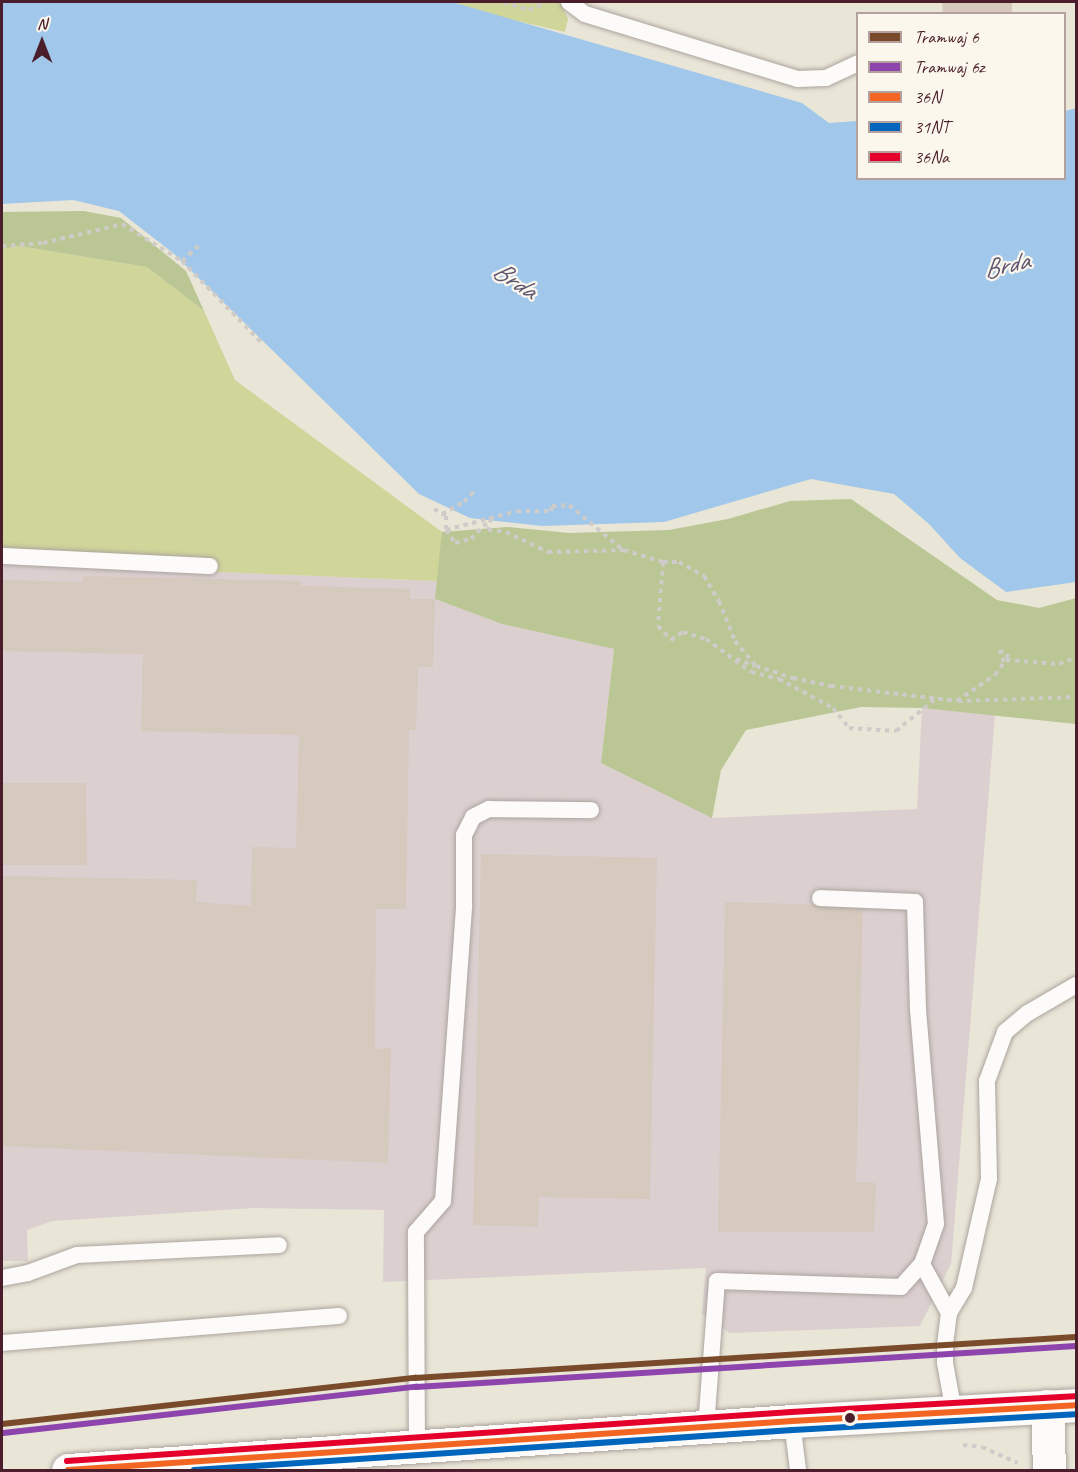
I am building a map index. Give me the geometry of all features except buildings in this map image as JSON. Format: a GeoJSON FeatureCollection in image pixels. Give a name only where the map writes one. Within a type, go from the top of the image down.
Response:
{"type":"FeatureCollection","features":[{"type":"Feature","properties":{"kind":"street"},"geometry":{"type":"LineString","coordinates":[[68,1470],[340,1462],[417,1448],[792,1421],[1062,1405],[1049,1470]]}},
{"type":"Feature","properties":{"kind":"lane"},"geometry":{"type":"LineString","coordinates":[[569,2],[585,14],[797,79],[826,78],[856,64]]}},
{"type":"Feature","properties":{"kind":"lane"},"geometry":{"type":"LineString","coordinates":[[2,556],[210,566]]}},
{"type":"Feature","properties":{"kind":"lane"},"geometry":{"type":"LineString","coordinates":[[417,1448],[416,1232],[443,1201],[465,905],[464,835],[473,817],[489,809],[591,810]]}},
{"type":"Feature","properties":{"kind":"lane"},"geometry":{"type":"LineString","coordinates":[[706,1427],[717,1281],[901,1287],[922,1264],[936,1224],[918,1010],[915,902],[820,898]]}},
{"type":"Feature","properties":{"kind":"lane"},"geometry":{"type":"LineString","coordinates":[[954,1412],[945,1363],[949,1313],[964,1288],[989,1179],[987,1081],[1005,1032],[1028,1012],[1077,986]]}},
{"type":"Feature","properties":{"kind":"lane"},"geometry":{"type":"LineString","coordinates":[[2,1278],[28,1273],[77,1255],[279,1245]]}},
{"type":"Feature","properties":{"kind":"lane"},"geometry":{"type":"LineString","coordinates":[[922,1264],[949,1313]]}},
{"type":"Feature","properties":{"kind":"lane"},"geometry":{"type":"LineString","coordinates":[[2,1343],[339,1316]]}},
{"type":"Feature","properties":{"kind":"lane"},"geometry":{"type":"LineString","coordinates":[[792,1421],[798,1470]]}},
{"type":"Feature","properties":{"kind":"path"},"geometry":{"type":"LineString","coordinates":[[504,2],[528,10],[549,2]]}},
{"type":"Feature","properties":{"kind":"path"},"geometry":{"type":"LineString","coordinates":[[2,246],[43,243],[122,224],[182,261],[264,345]]}},
{"type":"Feature","properties":{"kind":"path"},"geometry":{"type":"LineString","coordinates":[[182,261],[200,244]]}},
{"type":"Feature","properties":{"kind":"path"},"geometry":{"type":"LineString","coordinates":[[442,514],[464,502],[475,490]]}},
{"type":"Feature","properties":{"kind":"path"},"geometry":{"type":"LineString","coordinates":[[446,530],[517,511],[551,511],[552,506],[569,505],[624,550]]}},
{"type":"Feature","properties":{"kind":"path"},"geometry":{"type":"LineString","coordinates":[[434,509],[446,516],[446,530],[455,543],[471,539],[491,518]]}},
{"type":"Feature","properties":{"kind":"path"},"geometry":{"type":"LineString","coordinates":[[491,518],[488,530],[506,532],[548,552],[624,550],[663,562],[679,562],[704,576],[719,601],[735,641],[756,666]]}},
{"type":"Feature","properties":{"kind":"path"},"geometry":{"type":"LineString","coordinates":[[663,562],[658,626],[671,640],[683,632],[706,639],[751,672],[779,679],[833,708],[849,728],[896,731],[934,700]]}},
{"type":"Feature","properties":{"kind":"path"},"geometry":{"type":"LineString","coordinates":[[957,701],[995,675],[1004,662],[999,651],[1008,654],[1006,660],[1059,664],[1077,657]]}},
{"type":"Feature","properties":{"kind":"path"},"geometry":{"type":"LineString","coordinates":[[730,657],[793,678],[831,686],[934,700],[1077,697]]}},
{"type":"Feature","properties":{"kind":"shaded area"},"geometry":{"type":"Polygon","coordinates":[[[2,563],[439,581],[435,599],[502,624],[614,649],[601,763],[713,818],[917,809],[922,708],[995,715],[951,1264],[920,1326],[730,1333],[702,1314],[706,1268],[383,1282],[384,1210],[254,1208],[52,1221],[27,1230],[28,1261],[2,1261],[2,563]]]}},
{"type":"Feature","properties":{"kind":"green space"},"geometry":{"type":"Polygon","coordinates":[[[452,2],[560,2],[568,19],[565,32],[492,15],[452,2]]]}},
{"type":"Feature","properties":{"kind":"green space"},"geometry":{"type":"Polygon","coordinates":[[[84,211],[121,218],[186,271],[204,311],[147,267],[19,246],[2,249],[2,212],[84,211]]]}},
{"type":"Feature","properties":{"kind":"green space"},"geometry":{"type":"Polygon","coordinates":[[[19,246],[147,267],[204,311],[235,380],[442,532],[439,581],[2,563],[2,249],[19,246]]]}},
{"type":"Feature","properties":{"kind":"green space"},"geometry":{"type":"Polygon","coordinates":[[[851,499],[997,600],[1039,608],[1076,598],[1076,724],[922,708],[861,707],[746,730],[721,770],[712,818],[601,763],[614,649],[502,624],[435,599],[442,532],[507,527],[569,533],[669,530],[728,519],[790,501],[851,499]]]}},
{"type":"Feature","properties":{"kind":"water","name":"Brda"},"geometry":{"type":"Polygon","coordinates":[[[2,2],[452,2],[802,103],[829,123],[856,121],[856,180],[1066,180],[1066,111],[1076,108],[1076,582],[1006,592],[960,558],[929,524],[894,494],[811,479],[664,522],[542,526],[470,518],[419,494],[173,253],[119,211],[73,200],[2,204],[2,2]]]}},
{"type":"Feature","properties":{"kind":"tram line","name":"6"},"geometry":{"type":"LineString","coordinates":[[2,1424],[415,1378],[1076,1337]]}},
{"type":"Feature","properties":{"kind":"tram line","name":"6z"},"geometry":{"type":"LineString","coordinates":[[3,1433],[416,1387],[1076,1346]]}},
{"type":"Feature","properties":{"kind":"transit line","name":"36Na"},"geometry":{"type":"LineString","coordinates":[[67,1461],[791,1412],[1075,1396]]}},
{"type":"Feature","properties":{"kind":"transit line","name":"36N"},"geometry":{"type":"LineString","coordinates":[[68,1470],[792,1421],[1076,1405]]}},
{"type":"Feature","properties":{"kind":"transit line","name":"31NT"},"geometry":{"type":"LineString","coordinates":[[194,1470],[793,1430],[1076,1414]]}}]}
